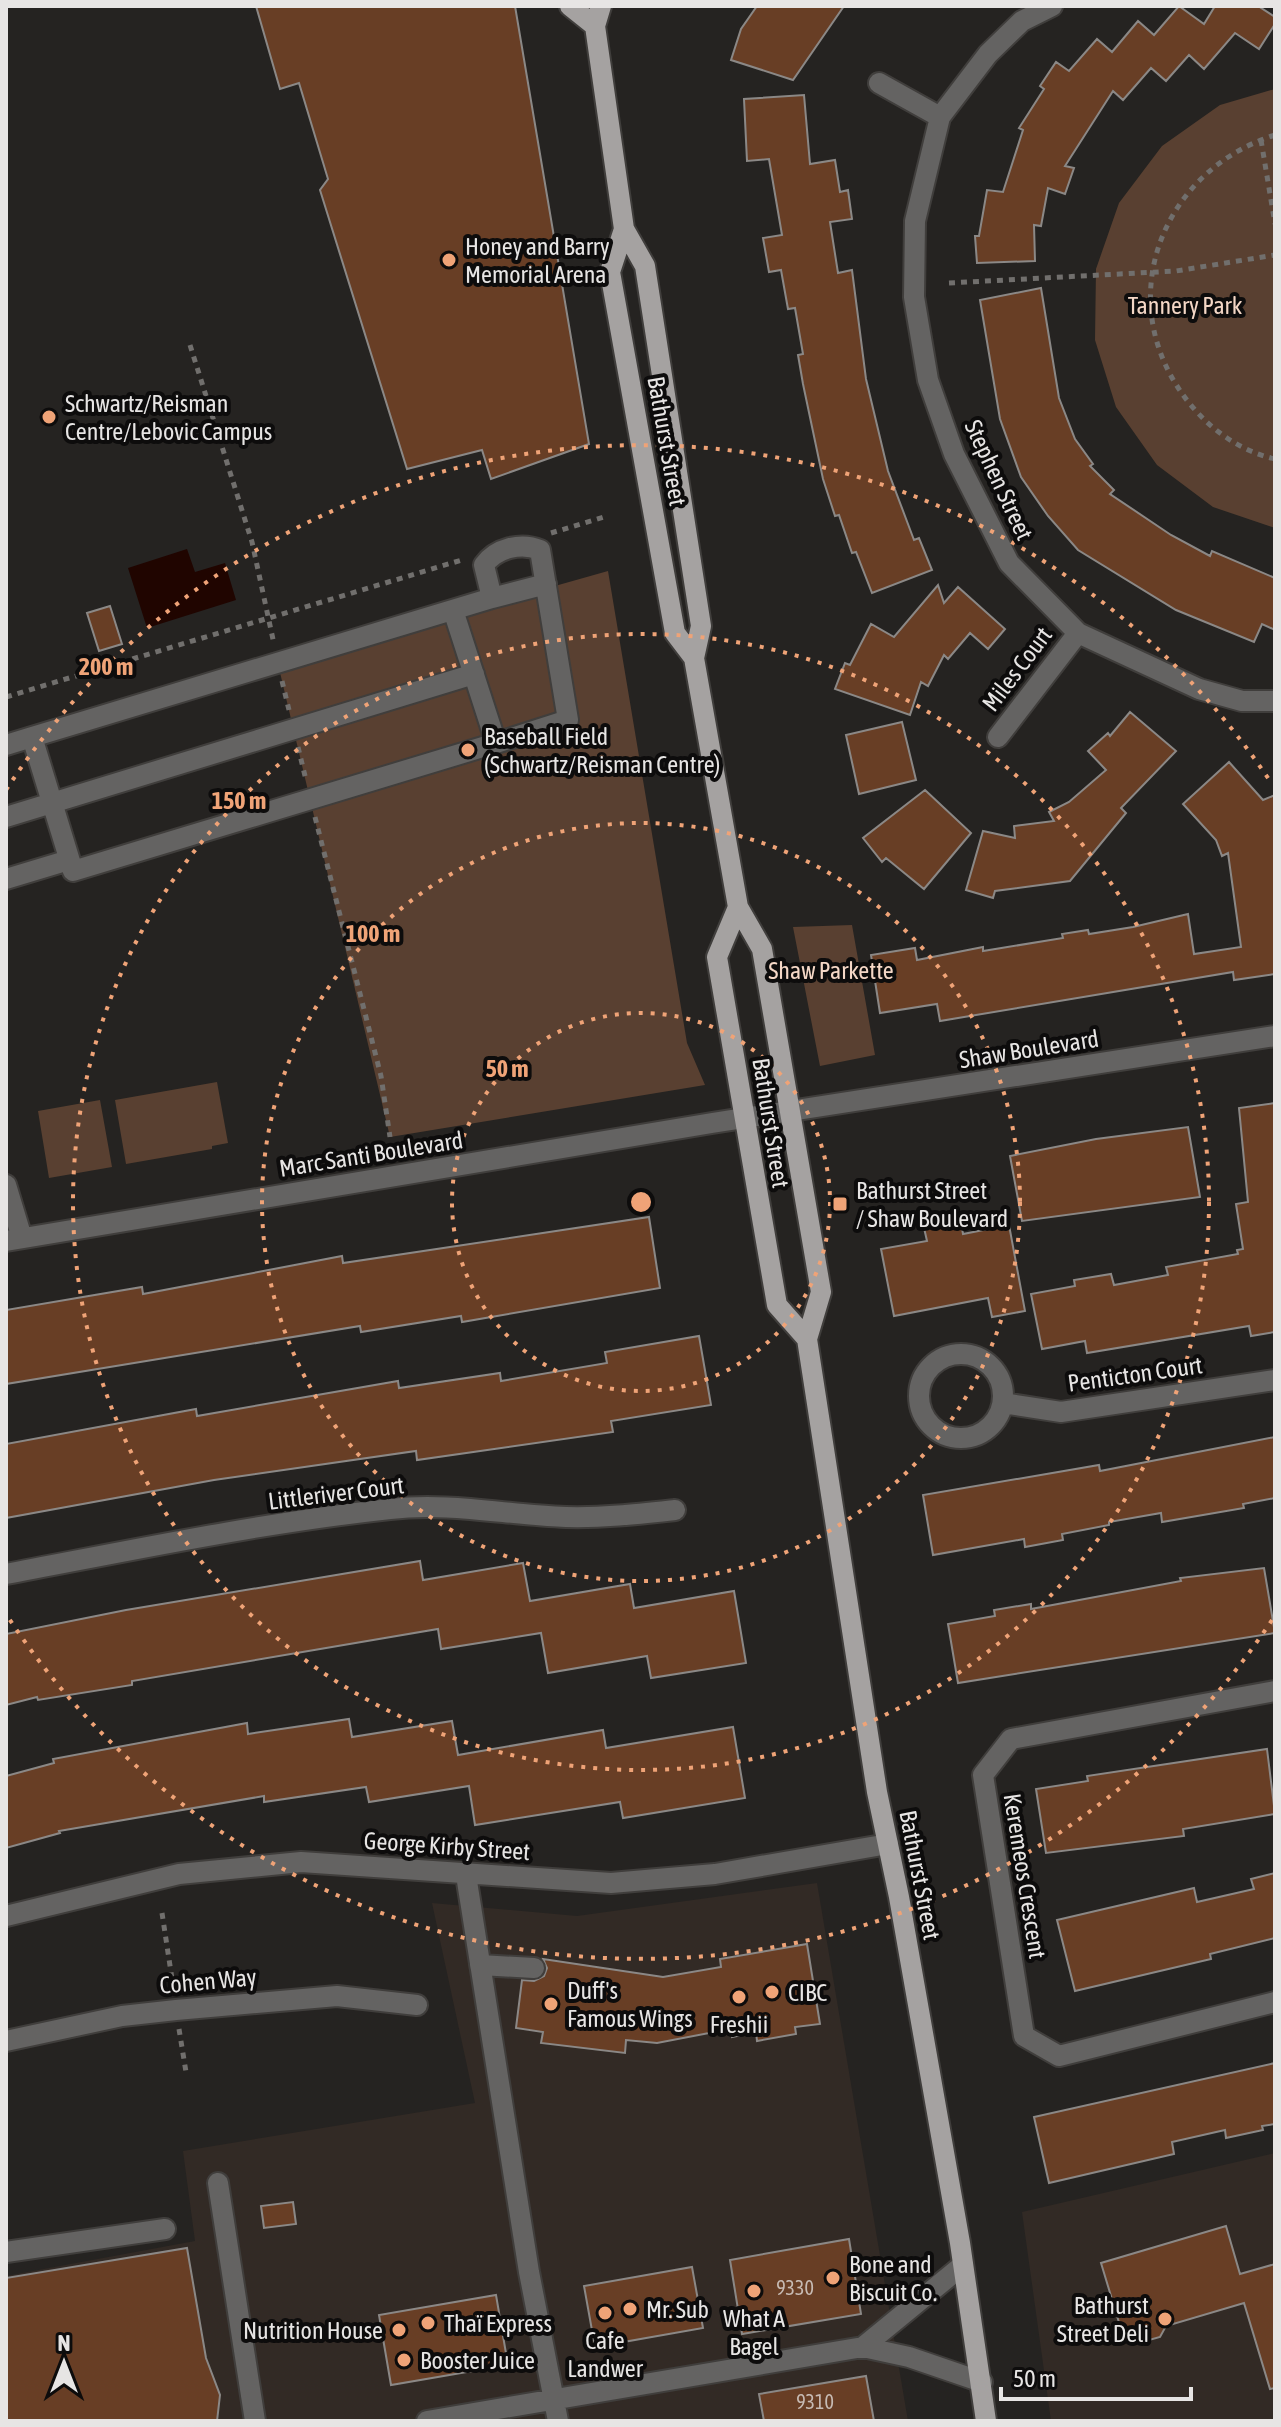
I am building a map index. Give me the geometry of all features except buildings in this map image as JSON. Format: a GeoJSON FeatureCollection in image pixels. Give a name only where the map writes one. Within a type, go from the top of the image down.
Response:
{"type":"FeatureCollection","features":[{"type":"Feature","properties":{"kind":"main road","name":"Bathurst Street"},"geometry":{"type":"LineString","coordinates":[[570,6],[598,16],[624,229],[645,266],[701,626],[694,658],[738,907],[762,949],[792,1113],[821,1292],[807,1339],[888,1844],[963,2265],[986,2421]]}},
{"type":"Feature","properties":{"kind":"main road","name":"Bathurst Street"},"geometry":{"type":"LineString","coordinates":[[624,229],[610,272],[675,633],[694,658]]}},
{"type":"Feature","properties":{"kind":"main road","name":"Bathurst Street"},"geometry":{"type":"LineString","coordinates":[[738,907],[717,957],[777,1305],[807,1339]]}},
{"type":"Feature","properties":{"kind":"street","name":"Stephen Street"},"geometry":{"type":"LineString","coordinates":[[1052,6],[1022,21],[988,54],[940,117],[915,221],[914,297],[928,380],[954,454],[1009,563],[1078,633],[1199,689],[1242,701],[1275,701]]}},
{"type":"Feature","properties":{"kind":"street"},"geometry":{"type":"LineString","coordinates":[[879,83],[940,117]]}},
{"type":"Feature","properties":{"kind":"street"},"geometry":{"type":"LineString","coordinates":[[32,737],[73,871],[568,720],[540,550],[527,544],[491,554],[484,565],[492,598]]}},
{"type":"Feature","properties":{"kind":"street"},"geometry":{"type":"LineString","coordinates":[[6,745],[546,584]]}},
{"type":"Feature","properties":{"kind":"street"},"geometry":{"type":"LineString","coordinates":[[453,610],[496,743]]}},
{"type":"Feature","properties":{"kind":"street","name":"Miles Court"},"geometry":{"type":"LineString","coordinates":[[998,737],[1078,633]]}},
{"type":"Feature","properties":{"kind":"street"},"geometry":{"type":"LineString","coordinates":[[6,817],[474,674]]}},
{"type":"Feature","properties":{"kind":"street"},"geometry":{"type":"LineString","coordinates":[[6,879],[69,860]]}},
{"type":"Feature","properties":{"kind":"street","name":"Shaw Boulevard"},"geometry":{"type":"LineString","coordinates":[[744,1119],[1275,1036]]}},
{"type":"Feature","properties":{"kind":"street","name":"Marc Santi Boulevard"},"geometry":{"type":"LineString","coordinates":[[14,1239],[744,1119]]}},
{"type":"Feature","properties":{"kind":"street"},"geometry":{"type":"LineString","coordinates":[[6,1185],[14,1239]]}},
{"type":"Feature","properties":{"kind":"street"},"geometry":{"type":"LineString","coordinates":[[963,1354],[989,1364],[998,1375],[1003,1403],[990,1427],[965,1439],[951,1438],[938,1433],[921,1412],[919,1384],[936,1362],[963,1354]]}},
{"type":"Feature","properties":{"kind":"street","name":"Penticton Court"},"geometry":{"type":"LineString","coordinates":[[1003,1403],[1061,1412],[1275,1380]]}},
{"type":"Feature","properties":{"kind":"street","name":"Littleriver Court"},"geometry":{"type":"LineString","coordinates":[[6,1574],[176,1542],[392,1508],[493,1508],[563,1517],[618,1517],[675,1510]]}},
{"type":"Feature","properties":{"kind":"street","name":"Keremeos Crescent"},"geometry":{"type":"LineString","coordinates":[[1275,1691],[1011,1739],[983,1775],[1024,2036],[1059,2056],[1275,2002]]}},
{"type":"Feature","properties":{"kind":"street","name":"George Kirby Street"},"geometry":{"type":"LineString","coordinates":[[6,1916],[179,1874],[301,1862],[611,1883],[715,1874],[888,1844]]}},
{"type":"Feature","properties":{"kind":"street"},"geometry":{"type":"LineString","coordinates":[[466,1875],[529,2272],[556,2411]]}},
{"type":"Feature","properties":{"kind":"street"},"geometry":{"type":"LineString","coordinates":[[480,1965],[534,1968]]}},
{"type":"Feature","properties":{"kind":"street","name":"Cohen Way"},"geometry":{"type":"LineString","coordinates":[[6,2041],[122,2016],[176,2010],[337,1996],[417,2005]]}},
{"type":"Feature","properties":{"kind":"street"},"geometry":{"type":"LineString","coordinates":[[218,2183],[254,2416]]}},
{"type":"Feature","properties":{"kind":"street"},"geometry":{"type":"LineString","coordinates":[[6,2252],[165,2229]]}},
{"type":"Feature","properties":{"kind":"street"},"geometry":{"type":"LineString","coordinates":[[863,2347],[963,2265]]}},
{"type":"Feature","properties":{"kind":"street"},"geometry":{"type":"LineString","coordinates":[[427,2421],[556,2411],[863,2347],[909,2357],[982,2382]]}},
{"type":"Feature","properties":{"kind":"path"},"geometry":{"type":"LineString","coordinates":[[1275,135],[1243,146],[1198,178],[1166,223],[1152,270],[1152,331],[1172,382],[1206,425],[1253,454],[1275,459]]}},
{"type":"Feature","properties":{"kind":"path"},"geometry":{"type":"LineString","coordinates":[[1261,140],[1275,224]]}},
{"type":"Feature","properties":{"kind":"path"},"geometry":{"type":"LineString","coordinates":[[1267,177],[1275,176]]}},
{"type":"Feature","properties":{"kind":"path"},"geometry":{"type":"LineString","coordinates":[[949,283],[1176,271],[1275,255]]}},
{"type":"Feature","properties":{"kind":"path"},"geometry":{"type":"LineString","coordinates":[[543,535],[604,517]]}},
{"type":"Feature","properties":{"kind":"path"},"geometry":{"type":"LineString","coordinates":[[6,697],[466,558]]}},
{"type":"Feature","properties":{"kind":"path"},"geometry":{"type":"LineString","coordinates":[[162,1913],[186,2072]]}},
{"type":"Feature","properties":{"kind":"shaded area"},"geometry":{"type":"Polygon","coordinates":[[[187,549],[195,572],[225,563],[236,600],[147,628],[128,568],[187,549]]]}},
{"type":"Feature","properties":{"kind":"shaded area"},"geometry":{"type":"Polygon","coordinates":[[[817,1883],[908,2421],[6,2421],[6,2276],[195,2241],[183,2151],[475,2103],[432,1903],[577,1916],[817,1883]]]}},
{"type":"Feature","properties":{"kind":"shaded area"},"geometry":{"type":"Polygon","coordinates":[[[1275,2153],[1275,2421],[1051,2421],[1022,2212],[1275,2153]]]}},
{"type":"Feature","properties":{"kind":"green space","name":"Tannery Park"},"geometry":{"type":"Polygon","coordinates":[[[1275,89],[1275,528],[1213,507],[1157,465],[1116,407],[1095,340],[1096,269],[1119,203],[1162,146],[1220,105],[1275,89]]]}},
{"type":"Feature","properties":{"kind":"green space","name":"Baseball Field (Schwartz/Reisman Centre)"},"geometry":{"type":"Polygon","coordinates":[[[608,571],[687,1043],[705,1085],[390,1137],[278,664],[608,571]]]}},
{"type":"Feature","properties":{"kind":"green space","name":"Shaw Parkette"},"geometry":{"type":"Polygon","coordinates":[[[852,925],[875,1055],[820,1066],[793,927],[852,925]]]}},
{"type":"Feature","properties":{"kind":"green space"},"geometry":{"type":"Polygon","coordinates":[[[217,1082],[228,1143],[212,1146],[212,1149],[126,1164],[115,1100],[217,1082]]]}},
{"type":"Feature","properties":{"kind":"green space"},"geometry":{"type":"Polygon","coordinates":[[[100,1100],[112,1167],[49,1178],[38,1111],[100,1100]]]}},
{"type":"Feature","properties":{"kind":"place","name":"Honey and Barry Memorial Arena"},"geometry":{"type":"Point","coordinates":[449,260]}},
{"type":"Feature","properties":{"kind":"place","name":"Schwartz/Reisman Centre/Lebovic Campus"},"geometry":{"type":"Point","coordinates":[49,417]}},
{"type":"Feature","properties":{"kind":"place","name":"Baseball Field (Schwartz/Reisman Centre)"},"geometry":{"type":"Point","coordinates":[468,750]}},
{"type":"Feature","properties":{"kind":"place","name":"Bathurst Street / Shaw Boulevard"},"geometry":{"type":"Point","coordinates":[840,1204]}},
{"type":"Feature","properties":{"kind":"place","name":"CIBC"},"geometry":{"type":"Point","coordinates":[772,1992]}},
{"type":"Feature","properties":{"kind":"place","name":"Freshii"},"geometry":{"type":"Point","coordinates":[739,1997]}},
{"type":"Feature","properties":{"kind":"place","name":"Duff's Famous Wings"},"geometry":{"type":"Point","coordinates":[551,2004]}},
{"type":"Feature","properties":{"kind":"place","name":"Bone and Biscuit Co."},"geometry":{"type":"Point","coordinates":[833,2278]}},
{"type":"Feature","properties":{"kind":"place","name":"What A Bagel"},"geometry":{"type":"Point","coordinates":[754,2291]}},
{"type":"Feature","properties":{"kind":"place","name":"Mr. Sub"},"geometry":{"type":"Point","coordinates":[630,2309]}},
{"type":"Feature","properties":{"kind":"place","name":"Cafe Landwer"},"geometry":{"type":"Point","coordinates":[605,2313]}},
{"type":"Feature","properties":{"kind":"place","name":"Bathurst Street Deli"},"geometry":{"type":"Point","coordinates":[1165,2319]}},
{"type":"Feature","properties":{"kind":"place","name":"Thaï Express"},"geometry":{"type":"Point","coordinates":[428,2323]}},
{"type":"Feature","properties":{"kind":"place","name":"Nutrition House"},"geometry":{"type":"Point","coordinates":[399,2330]}},
{"type":"Feature","properties":{"kind":"place","name":"Booster Juice"},"geometry":{"type":"Point","coordinates":[404,2360]}}]}
